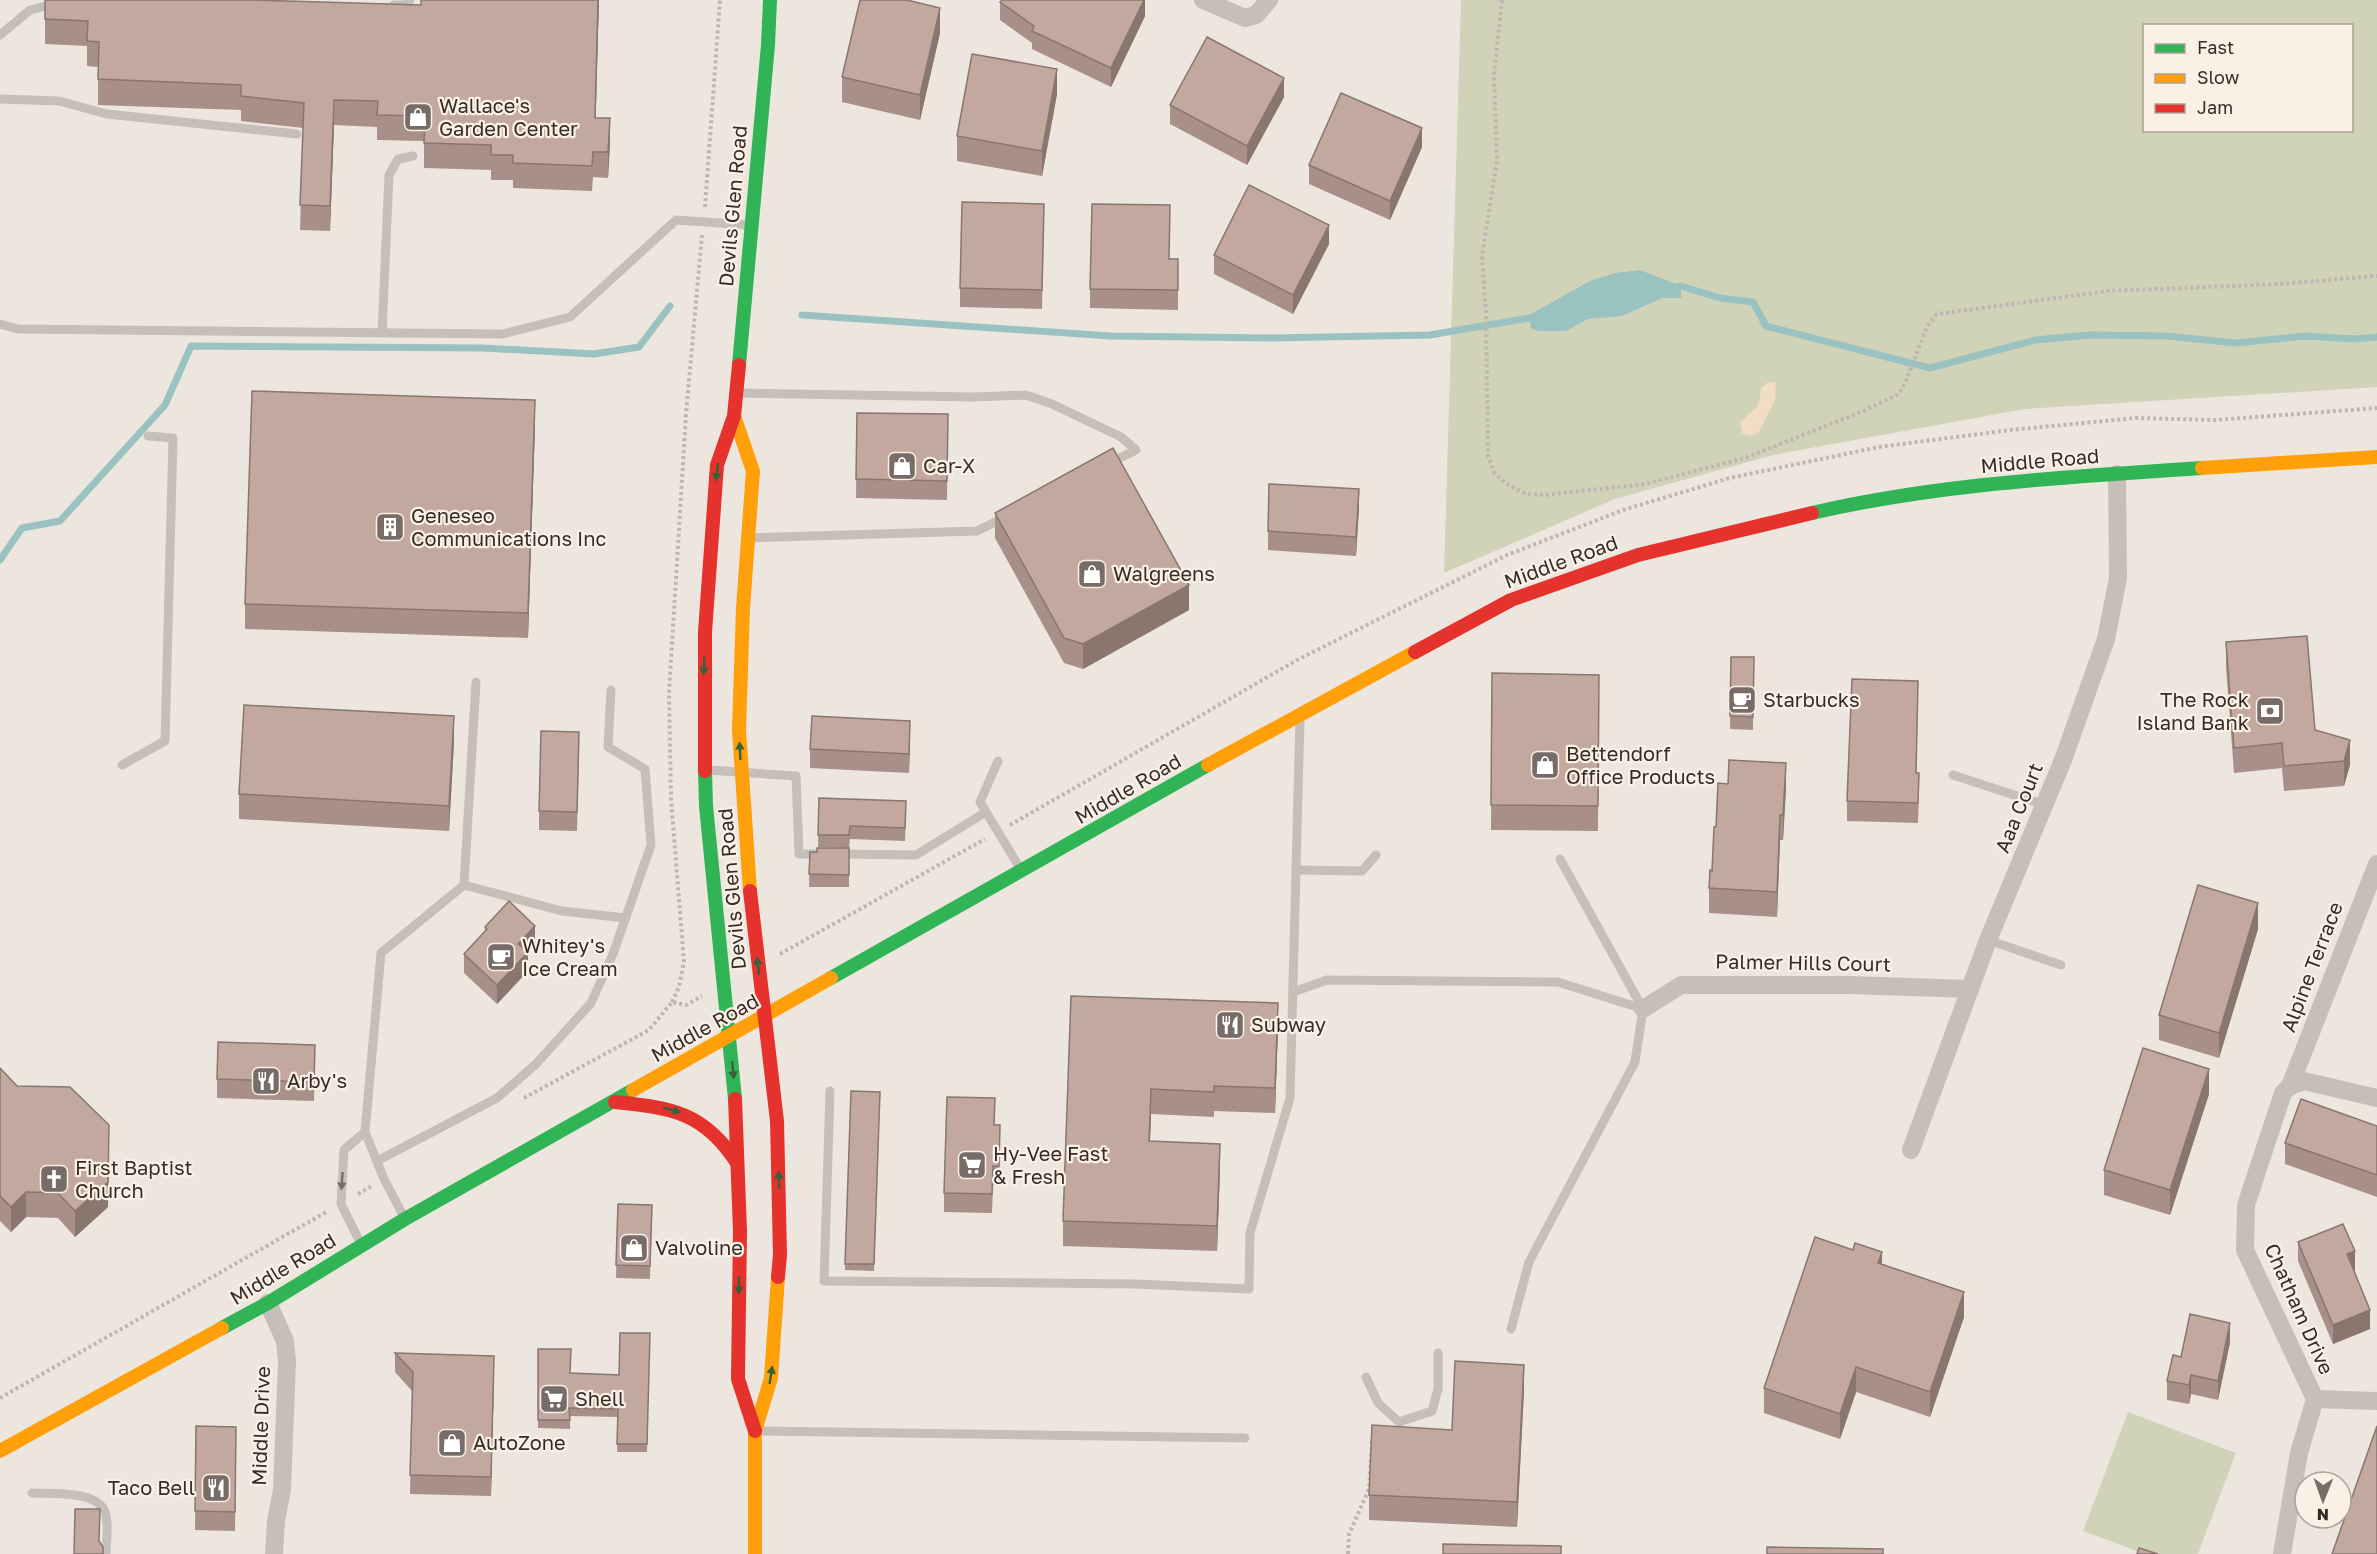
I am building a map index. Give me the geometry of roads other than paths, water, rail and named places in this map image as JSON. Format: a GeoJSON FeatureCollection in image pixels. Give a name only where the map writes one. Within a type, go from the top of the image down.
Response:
{"type":"FeatureCollection","features":[{"type":"Feature","properties":{"kind":"main road","name":"Devils Glen Road"},"geometry":{"type":"LineString","coordinates":[[755,1431],[738,1379],[740,1231],[734,1077],[711,859],[704,694],[705,632],[717,465],[734,416],[770,0]]}},
{"type":"Feature","properties":{"kind":"main road","name":"Devils Glen Road"},"geometry":{"type":"LineString","coordinates":[[734,416],[753,471],[747,538],[740,684],[741,772],[750,893],[777,1121],[780,1255],[771,1378],[755,1431],[755,1554]]}},
{"type":"Feature","properties":{"kind":"main road","name":"Middle Road"},"geometry":{"type":"LineString","coordinates":[[0,1451],[268,1303],[405,1219],[1300,714],[1510,600],[1638,555],[1855,503],[2020,480],[2377,457]]}},
{"type":"Feature","properties":{"kind":"main road"},"geometry":{"type":"LineString","coordinates":[[615,1102],[655,1106],[683,1113],[706,1124],[729,1148],[737,1163]]}},
{"type":"Feature","properties":{"kind":"street"},"geometry":{"type":"LineString","coordinates":[[1203,0],[1245,18],[1256,15],[1269,0]]}},
{"type":"Feature","properties":{"kind":"street","name":"Aaa Court"},"geometry":{"type":"LineString","coordinates":[[1911,1150],[1988,940],[2045,805],[2106,639],[2118,578],[2117,474]]}},
{"type":"Feature","properties":{"kind":"street","name":"Alpine Terrace"},"geometry":{"type":"LineString","coordinates":[[2290,1086],[2377,864]]}},
{"type":"Feature","properties":{"kind":"street","name":"Palmer Hills Court"},"geometry":{"type":"LineString","coordinates":[[1643,1009],[1681,985],[1849,985],[1970,989]]}},
{"type":"Feature","properties":{"kind":"street"},"geometry":{"type":"LineString","coordinates":[[2290,1086],[2304,1081],[2377,1098]]}},
{"type":"Feature","properties":{"kind":"street","name":"Chatham Drive"},"geometry":{"type":"LineString","coordinates":[[2282,1554],[2299,1453],[2315,1399],[2245,1250],[2246,1205],[2283,1093],[2290,1086]]}},
{"type":"Feature","properties":{"kind":"street","name":"Middle Drive"},"geometry":{"type":"LineString","coordinates":[[268,1303],[285,1341],[287,1362],[282,1490],[276,1521],[274,1554]]}},
{"type":"Feature","properties":{"kind":"street"},"geometry":{"type":"LineString","coordinates":[[2315,1399],[2377,1401]]}},
{"type":"Feature","properties":{"kind":"lane"},"geometry":{"type":"LineString","coordinates":[[382,5],[405,5],[411,0]]}},
{"type":"Feature","properties":{"kind":"lane"},"geometry":{"type":"LineString","coordinates":[[0,35],[30,10],[65,1]]}},
{"type":"Feature","properties":{"kind":"lane"},"geometry":{"type":"LineString","coordinates":[[0,99],[59,101],[107,114],[297,134]]}},
{"type":"Feature","properties":{"kind":"lane"},"geometry":{"type":"LineString","coordinates":[[382,333],[389,175],[398,159],[413,156]]}},
{"type":"Feature","properties":{"kind":"lane"},"geometry":{"type":"LineString","coordinates":[[0,324],[18,328],[503,334],[570,317],[676,220],[751,225]]}},
{"type":"Feature","properties":{"kind":"lane"},"geometry":{"type":"LineString","coordinates":[[735,393],[974,397],[1026,395],[1052,404],[1121,437],[1136,450],[1094,471]]}},
{"type":"Feature","properties":{"kind":"lane"},"geometry":{"type":"LineString","coordinates":[[122,765],[165,741],[173,438],[148,436]]}},
{"type":"Feature","properties":{"kind":"lane"},"geometry":{"type":"LineString","coordinates":[[747,538],[977,531],[1014,512]]}},
{"type":"Feature","properties":{"kind":"lane"},"geometry":{"type":"LineString","coordinates":[[405,1219],[384,1179],[365,1132],[381,953],[464,885],[476,682]]}},
{"type":"Feature","properties":{"kind":"lane"},"geometry":{"type":"LineString","coordinates":[[377,1161],[497,1098],[536,1064],[591,1003],[626,918],[651,845],[645,769],[608,747],[611,690]]}},
{"type":"Feature","properties":{"kind":"lane"},"geometry":{"type":"LineString","coordinates":[[830,1091],[824,1281],[1112,1284],[1249,1289],[1250,1233],[1290,1098],[1300,714]]}},
{"type":"Feature","properties":{"kind":"lane"},"geometry":{"type":"LineString","coordinates":[[998,761],[980,802],[1022,872]]}},
{"type":"Feature","properties":{"kind":"lane"},"geometry":{"type":"LineString","coordinates":[[706,770],[796,776],[799,854],[916,855],[986,812]]}},
{"type":"Feature","properties":{"kind":"lane"},"geometry":{"type":"LineString","coordinates":[[1953,775],[2045,805]]}},
{"type":"Feature","properties":{"kind":"lane"},"geometry":{"type":"LineString","coordinates":[[1296,870],[1362,871],[1376,855]]}},
{"type":"Feature","properties":{"kind":"lane"},"geometry":{"type":"LineString","coordinates":[[1510,1329],[1529,1262],[1635,1062],[1643,1009],[1560,859]]}},
{"type":"Feature","properties":{"kind":"lane"},"geometry":{"type":"LineString","coordinates":[[464,885],[562,911],[626,918]]}},
{"type":"Feature","properties":{"kind":"lane"},"geometry":{"type":"LineString","coordinates":[[1988,940],[2061,965]]}},
{"type":"Feature","properties":{"kind":"lane"},"geometry":{"type":"LineString","coordinates":[[1293,992],[1327,980],[1558,982],[1643,1009]]}},
{"type":"Feature","properties":{"kind":"lane"},"geometry":{"type":"LineString","coordinates":[[361,1245],[341,1204],[344,1150],[365,1132]]}},
{"type":"Feature","properties":{"kind":"lane"},"geometry":{"type":"LineString","coordinates":[[1366,1377],[1378,1403],[1399,1422],[1432,1411],[1438,1389],[1438,1353]]}},
{"type":"Feature","properties":{"kind":"lane"},"geometry":{"type":"LineString","coordinates":[[755,1431],[1245,1438]]}},
{"type":"Feature","properties":{"kind":"lane"},"geometry":{"type":"LineString","coordinates":[[32,1493],[89,1497],[101,1504],[106,1516],[106,1554]]}},
{"type":"Feature","properties":{"kind":"water"},"geometry":{"type":"Polygon","coordinates":[[[1640,270],[1681,286],[1681,298],[1662,298],[1622,316],[1588,319],[1566,331],[1538,331],[1531,328],[1529,315],[1590,281],[1615,273],[1640,270]]]}},
{"type":"Feature","properties":{"kind":"waterway"},"geometry":{"type":"LineString","coordinates":[[1672,288],[1681,286],[1720,298],[1753,302],[1766,326],[1930,368],[2035,340],[2089,335],[2166,336],[2236,343],[2305,336],[2354,339],[2377,337]]}},
{"type":"Feature","properties":{"kind":"waterway"},"geometry":{"type":"LineString","coordinates":[[0,560],[22,528],[60,521],[165,405],[191,346],[483,348],[594,354],[639,347],[670,306]]}},
{"type":"Feature","properties":{"kind":"waterway"},"geometry":{"type":"LineString","coordinates":[[802,315],[1110,336],[1271,338],[1430,335],[1535,317]]}},
{"type":"Feature","properties":{"kind":"place","name":"Wallace's Garden Center"},"geometry":{"type":"Point","coordinates":[418,117]}},
{"type":"Feature","properties":{"kind":"place","name":"Car-X"},"geometry":{"type":"Point","coordinates":[902,466]}},
{"type":"Feature","properties":{"kind":"place","name":"Geneseo Communications Inc"},"geometry":{"type":"Point","coordinates":[390,527]}},
{"type":"Feature","properties":{"kind":"place","name":"Walgreens"},"geometry":{"type":"Point","coordinates":[1092,574]}},
{"type":"Feature","properties":{"kind":"place","name":"Starbucks"},"geometry":{"type":"Point","coordinates":[1742,700]}},
{"type":"Feature","properties":{"kind":"place","name":"The Rock Island Bank"},"geometry":{"type":"Point","coordinates":[2270,711]}},
{"type":"Feature","properties":{"kind":"place","name":"Bettendorf Office Products"},"geometry":{"type":"Point","coordinates":[1545,765]}},
{"type":"Feature","properties":{"kind":"place","name":"Whitey's Ice Cream"},"geometry":{"type":"Point","coordinates":[501,957]}},
{"type":"Feature","properties":{"kind":"place","name":"Subway"},"geometry":{"type":"Point","coordinates":[1230,1025]}},
{"type":"Feature","properties":{"kind":"place","name":"Arby's"},"geometry":{"type":"Point","coordinates":[266,1081]}},
{"type":"Feature","properties":{"kind":"place","name":"Hy-Vee Fast & Fresh"},"geometry":{"type":"Point","coordinates":[972,1165]}},
{"type":"Feature","properties":{"kind":"place","name":"First Baptist Church"},"geometry":{"type":"Point","coordinates":[54,1179]}},
{"type":"Feature","properties":{"kind":"place","name":"Valvoline"},"geometry":{"type":"Point","coordinates":[634,1248]}},
{"type":"Feature","properties":{"kind":"place","name":"Shell"},"geometry":{"type":"Point","coordinates":[554,1399]}},
{"type":"Feature","properties":{"kind":"place","name":"AutoZone"},"geometry":{"type":"Point","coordinates":[452,1443]}},
{"type":"Feature","properties":{"kind":"place","name":"Taco Bell"},"geometry":{"type":"Point","coordinates":[216,1488]}}]}
